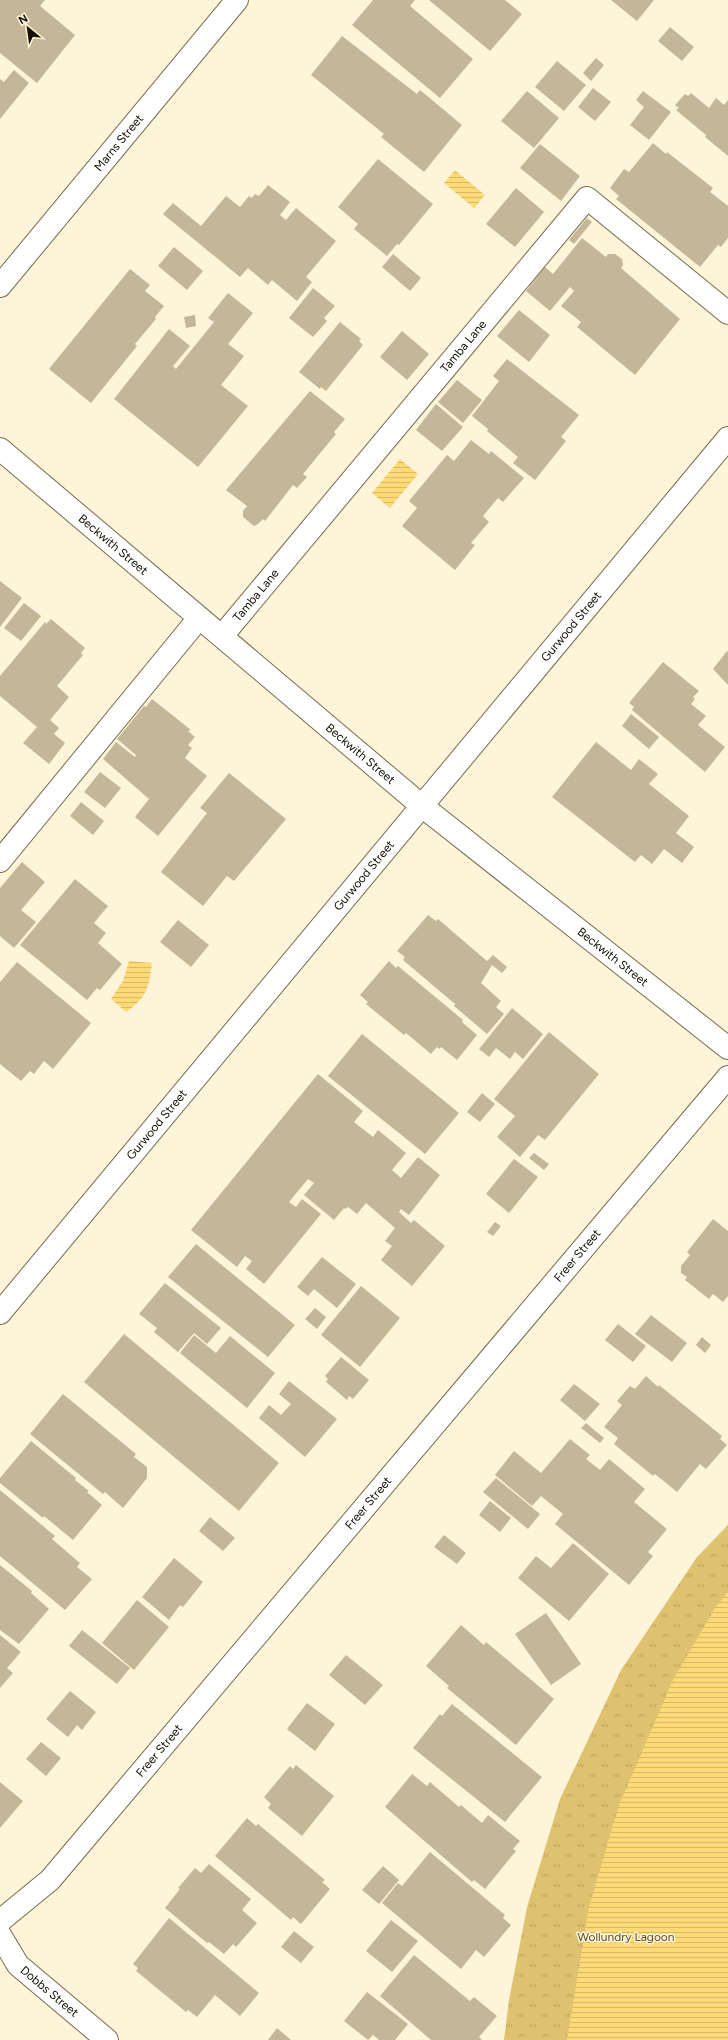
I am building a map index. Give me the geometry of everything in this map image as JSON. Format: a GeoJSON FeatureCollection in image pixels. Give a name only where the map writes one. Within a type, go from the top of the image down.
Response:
{"type":"FeatureCollection","features":[{"type":"Feature","properties":{"kind":"street","name":"Marns Street"},"geometry":{"type":"LineString","coordinates":[[0,286],[237,0]]}},
{"type":"Feature","properties":{"kind":"street","name":"Tamba Lane"},"geometry":{"type":"LineString","coordinates":[[222,636],[587,198],[728,313]]}},
{"type":"Feature","properties":{"kind":"street","name":"Gurwood Street"},"geometry":{"type":"LineString","coordinates":[[0,1313],[728,438]]}},
{"type":"Feature","properties":{"kind":"street","name":"Beckwith Street"},"geometry":{"type":"LineString","coordinates":[[0,449],[422,806],[728,1048]]}},
{"type":"Feature","properties":{"kind":"street"},"geometry":{"type":"LineString","coordinates":[[0,861],[199,618]]}},
{"type":"Feature","properties":{"kind":"street","name":"Freer Street"},"geometry":{"type":"LineString","coordinates":[[0,1921],[50,1880],[728,1077]]}},
{"type":"Feature","properties":{"kind":"street","name":"Dobbs Street"},"geometry":{"type":"LineString","coordinates":[[0,1935],[18,1965],[107,2040]]}},
{"type":"Feature","properties":{"kind":"green space","name":"Wollundry Lagoon"},"geometry":{"type":"Polygon","coordinates":[[[728,1525],[728,2040],[504,2040],[509,2000],[527,1907],[560,1799],[621,1670],[697,1557],[728,1525]]]}},
{"type":"Feature","properties":{"kind":"shaded area"},"geometry":{"type":"Polygon","coordinates":[[[455,170],[485,195],[474,208],[444,183],[455,170]]]}},
{"type":"Feature","properties":{"kind":"shaded area"},"geometry":{"type":"Polygon","coordinates":[[[400,459],[418,474],[390,508],[372,493],[400,459]]]}},
{"type":"Feature","properties":{"kind":"shaded area"},"geometry":{"type":"Polygon","coordinates":[[[129,961],[152,963],[150,979],[143,997],[126,1012],[111,999],[123,981],[129,961]]]}},
{"type":"Feature","properties":{"kind":"shaded area","name":"Wollundry Lagoon"},"geometry":{"type":"Polygon","coordinates":[[[728,1592],[728,2040],[567,2040],[589,1907],[619,1805],[673,1680],[715,1608],[728,1592]]]}},
{"type":"Feature","properties":{"kind":"building"},"geometry":{"type":"Polygon","coordinates":[[[0,0],[45,0],[40,6],[75,35],[37,83],[0,53],[0,0]]]}},
{"type":"Feature","properties":{"kind":"building"},"geometry":{"type":"Polygon","coordinates":[[[373,0],[415,0],[410,6],[473,59],[440,98],[352,25],[373,0]]]}},
{"type":"Feature","properties":{"kind":"building"},"geometry":{"type":"Polygon","coordinates":[[[429,0],[505,0],[522,14],[490,51],[429,0]]]}},
{"type":"Feature","properties":{"kind":"building"},"geometry":{"type":"Polygon","coordinates":[[[611,0],[654,0],[637,21],[611,0]]]}},
{"type":"Feature","properties":{"kind":"building"},"geometry":{"type":"Polygon","coordinates":[[[670,27],[694,47],[682,61],[658,41],[670,27]]]}},
{"type":"Feature","properties":{"kind":"building"},"geometry":{"type":"Polygon","coordinates":[[[342,36],[417,94],[420,90],[462,125],[424,172],[381,137],[384,134],[311,75],[342,36]]]}},
{"type":"Feature","properties":{"kind":"building"},"geometry":{"type":"Polygon","coordinates":[[[596,58],[604,65],[591,81],[583,73],[596,58]]]}},
{"type":"Feature","properties":{"kind":"building"},"geometry":{"type":"Polygon","coordinates":[[[557,61],[586,85],[564,111],[535,87],[557,61]]]}},
{"type":"Feature","properties":{"kind":"building"},"geometry":{"type":"Polygon","coordinates":[[[14,70],[29,83],[0,119],[0,79],[4,82],[14,70]]]}},
{"type":"Feature","properties":{"kind":"building"},"geometry":{"type":"Polygon","coordinates":[[[593,88],[611,102],[595,121],[578,107],[593,88]]]}},
{"type":"Feature","properties":{"kind":"building"},"geometry":{"type":"Polygon","coordinates":[[[527,91],[559,118],[534,148],[501,121],[527,91]]]}},
{"type":"Feature","properties":{"kind":"building"},"geometry":{"type":"Polygon","coordinates":[[[643,91],[671,112],[649,140],[630,125],[644,107],[636,100],[643,91]]]}},
{"type":"Feature","properties":{"kind":"building"},"geometry":{"type":"Polygon","coordinates":[[[691,93],[709,108],[716,98],[724,105],[728,100],[728,156],[676,110],[679,108],[675,105],[685,94],[688,96],[691,93]]]}},
{"type":"Feature","properties":{"kind":"building"},"geometry":{"type":"Polygon","coordinates":[[[653,143],[713,188],[710,192],[728,206],[728,238],[721,247],[718,245],[700,267],[616,199],[619,196],[610,188],[624,169],[629,172],[653,143]]]}},
{"type":"Feature","properties":{"kind":"building"},"geometry":{"type":"Polygon","coordinates":[[[540,144],[580,176],[561,201],[520,168],[540,144]]]}},
{"type":"Feature","properties":{"kind":"building"},"geometry":{"type":"Polygon","coordinates":[[[378,159],[433,204],[399,245],[397,244],[387,256],[354,229],[358,224],[338,207],[378,159]]]}},
{"type":"Feature","properties":{"kind":"building"},"geometry":{"type":"Polygon","coordinates":[[[268,185],[290,202],[280,215],[286,220],[296,208],[336,241],[306,277],[312,282],[297,301],[272,280],[268,285],[248,268],[240,277],[163,214],[173,203],[201,226],[226,196],[240,207],[249,196],[252,198],[255,194],[259,196],[268,185]]]}},
{"type":"Feature","properties":{"kind":"building"},"geometry":{"type":"Polygon","coordinates":[[[516,188],[544,212],[515,247],[486,224],[516,188]]]}},
{"type":"Feature","properties":{"kind":"building"},"geometry":{"type":"Polygon","coordinates":[[[587,218],[592,222],[574,244],[569,240],[587,218]]]}},
{"type":"Feature","properties":{"kind":"building"},"geometry":{"type":"Polygon","coordinates":[[[582,238],[606,257],[608,254],[615,254],[622,259],[623,265],[621,268],[680,319],[635,375],[577,327],[581,322],[561,306],[574,291],[570,287],[550,311],[526,291],[545,267],[553,274],[582,238]]]}},
{"type":"Feature","properties":{"kind":"building"},"geometry":{"type":"Polygon","coordinates":[[[174,247],[203,271],[187,290],[158,266],[174,247]]]}},
{"type":"Feature","properties":{"kind":"building"},"geometry":{"type":"Polygon","coordinates":[[[393,254],[421,278],[410,291],[382,267],[393,254]]]}},
{"type":"Feature","properties":{"kind":"building"},"geometry":{"type":"Polygon","coordinates":[[[130,269],[150,285],[145,291],[164,306],[155,317],[156,319],[135,344],[137,346],[91,403],[49,369],[130,269]]]}},
{"type":"Feature","properties":{"kind":"building"},"geometry":{"type":"Polygon","coordinates":[[[313,288],[335,306],[324,318],[327,321],[313,337],[289,318],[313,288]]]}},
{"type":"Feature","properties":{"kind":"building"},"geometry":{"type":"Polygon","coordinates":[[[228,293],[253,313],[228,344],[244,356],[221,385],[248,406],[198,467],[114,399],[169,329],[190,346],[173,366],[176,369],[214,322],[208,318],[228,293]]]}},
{"type":"Feature","properties":{"kind":"building"},"geometry":{"type":"Polygon","coordinates":[[[519,310],[550,335],[529,362],[497,336],[519,310]]]}},
{"type":"Feature","properties":{"kind":"building"},"geometry":{"type":"Polygon","coordinates":[[[195,315],[196,326],[186,328],[184,317],[195,315]]]}},
{"type":"Feature","properties":{"kind":"building"},"geometry":{"type":"Polygon","coordinates":[[[340,322],[361,339],[359,341],[363,345],[326,391],[321,387],[320,389],[299,372],[340,322]]]}},
{"type":"Feature","properties":{"kind":"building"},"geometry":{"type":"Polygon","coordinates":[[[402,331],[429,354],[407,380],[380,357],[402,331]]]}},
{"type":"Feature","properties":{"kind":"building"},"geometry":{"type":"Polygon","coordinates":[[[507,359],[579,415],[561,437],[566,441],[535,480],[513,463],[518,457],[487,431],[488,429],[472,416],[499,381],[493,376],[507,359]]]}},
{"type":"Feature","properties":{"kind":"building"},"geometry":{"type":"Polygon","coordinates":[[[457,380],[482,400],[463,423],[438,402],[457,380]]]}},
{"type":"Feature","properties":{"kind":"building"},"geometry":{"type":"Polygon","coordinates":[[[310,391],[345,419],[334,432],[336,434],[303,474],[307,477],[297,488],[293,485],[265,521],[263,519],[254,526],[243,517],[243,511],[247,506],[226,490],[310,391]]]}},
{"type":"Feature","properties":{"kind":"building"},"geometry":{"type":"Polygon","coordinates":[[[436,404],[463,427],[442,451],[416,430],[436,404]]]}},
{"type":"Feature","properties":{"kind":"building"},"geometry":{"type":"Polygon","coordinates":[[[471,440],[489,454],[491,451],[524,478],[503,502],[498,498],[483,516],[489,522],[471,543],[475,545],[455,570],[402,526],[417,508],[409,501],[447,455],[454,461],[471,440]]]}},
{"type":"Feature","properties":{"kind":"building"},"geometry":{"type":"Polygon","coordinates":[[[0,581],[22,598],[0,627],[0,581]]]}},
{"type":"Feature","properties":{"kind":"building"},"geometry":{"type":"Polygon","coordinates":[[[24,603],[41,616],[21,641],[4,628],[24,603]]]}},
{"type":"Feature","properties":{"kind":"building"},"geometry":{"type":"Polygon","coordinates":[[[51,619],[85,648],[81,653],[83,655],[57,686],[69,697],[50,720],[59,728],[54,734],[65,743],[49,764],[23,743],[37,727],[0,696],[0,676],[45,622],[46,624],[51,619]]]}},
{"type":"Feature","properties":{"kind":"building"},"geometry":{"type":"Polygon","coordinates":[[[727,651],[728,652],[728,685],[713,669],[727,651]]]}},
{"type":"Feature","properties":{"kind":"building"},"geometry":{"type":"Polygon","coordinates":[[[663,662],[699,691],[693,697],[695,699],[691,704],[706,716],[698,725],[725,747],[705,772],[632,710],[634,707],[629,703],[663,662]]]}},
{"type":"Feature","properties":{"kind":"building"},"geometry":{"type":"Polygon","coordinates":[[[152,699],[191,730],[188,731],[195,737],[188,745],[192,748],[185,758],[207,776],[158,836],[135,817],[149,799],[103,759],[116,742],[135,757],[136,755],[117,739],[144,706],[146,707],[152,699]]]}},
{"type":"Feature","properties":{"kind":"building"},"geometry":{"type":"Polygon","coordinates":[[[631,714],[659,737],[649,749],[622,726],[631,714]]]}},
{"type":"Feature","properties":{"kind":"building"},"geometry":{"type":"Polygon","coordinates":[[[596,742],[631,770],[639,759],[658,774],[649,784],[689,816],[676,833],[694,847],[682,863],[664,849],[652,864],[641,855],[635,862],[552,797],[596,742]]]}},
{"type":"Feature","properties":{"kind":"building"},"geometry":{"type":"Polygon","coordinates":[[[100,772],[121,788],[105,808],[84,792],[100,772]]]}},
{"type":"Feature","properties":{"kind":"building"},"geometry":{"type":"Polygon","coordinates":[[[229,773],[286,819],[234,881],[227,876],[203,906],[161,872],[207,813],[200,808],[229,773]]]}},
{"type":"Feature","properties":{"kind":"building"},"geometry":{"type":"Polygon","coordinates":[[[81,802],[104,821],[93,835],[70,816],[81,802]]]}},
{"type":"Feature","properties":{"kind":"building"},"geometry":{"type":"Polygon","coordinates":[[[22,862],[45,882],[21,910],[36,922],[14,948],[0,936],[0,888],[22,862]]]}},
{"type":"Feature","properties":{"kind":"building"},"geometry":{"type":"Polygon","coordinates":[[[75,879],[108,906],[94,923],[106,933],[98,943],[122,964],[100,990],[97,988],[87,1000],[20,945],[75,879]]]}},
{"type":"Feature","properties":{"kind":"building"},"geometry":{"type":"Polygon","coordinates":[[[428,915],[436,921],[438,919],[487,961],[493,955],[507,967],[502,973],[492,965],[481,983],[501,1001],[496,1007],[504,1014],[487,1034],[454,1006],[455,1004],[403,960],[405,957],[397,951],[428,915]]]}},
{"type":"Feature","properties":{"kind":"building"},"geometry":{"type":"Polygon","coordinates":[[[178,920],[209,945],[191,967],[160,942],[178,920]]]}},
{"type":"Feature","properties":{"kind":"building"},"geometry":{"type":"Polygon","coordinates":[[[389,961],[396,968],[398,966],[463,1020],[462,1022],[477,1035],[457,1060],[441,1047],[439,1049],[437,1047],[431,1054],[406,1033],[404,1035],[366,1004],[368,1002],[360,995],[389,961]]]}},
{"type":"Feature","properties":{"kind":"building"},"geometry":{"type":"Polygon","coordinates":[[[17,962],[91,1023],[53,1069],[44,1061],[34,1074],[30,1071],[21,1081],[0,1064],[0,982],[17,962]]]}},
{"type":"Feature","properties":{"kind":"building"},"geometry":{"type":"Polygon","coordinates":[[[512,1008],[543,1034],[523,1059],[515,1052],[510,1059],[496,1048],[489,1057],[479,1049],[512,1008]]]}},
{"type":"Feature","properties":{"kind":"building"},"geometry":{"type":"Polygon","coordinates":[[[549,1032],[599,1074],[545,1140],[538,1135],[520,1157],[497,1137],[515,1116],[494,1099],[549,1032]]]}},
{"type":"Feature","properties":{"kind":"building"},"geometry":{"type":"Polygon","coordinates":[[[362,1034],[459,1113],[425,1154],[328,1076],[362,1034]]]}},
{"type":"Feature","properties":{"kind":"building"},"geometry":{"type":"Polygon","coordinates":[[[318,1074],[363,1111],[354,1122],[373,1137],[378,1130],[406,1153],[392,1170],[401,1178],[418,1157],[440,1175],[409,1215],[401,1209],[399,1212],[411,1223],[414,1220],[445,1246],[412,1286],[381,1260],[392,1246],[385,1241],[395,1228],[366,1203],[357,1214],[348,1207],[345,1209],[344,1208],[334,1220],[304,1195],[314,1183],[308,1179],[289,1202],[296,1207],[302,1199],[321,1214],[264,1284],[246,1269],[252,1261],[245,1256],[237,1267],[191,1230],[318,1074]]]}},
{"type":"Feature","properties":{"kind":"building"},"geometry":{"type":"Polygon","coordinates":[[[482,1093],[495,1104],[480,1122],[467,1112],[482,1093]]]}},
{"type":"Feature","properties":{"kind":"building"},"geometry":{"type":"Polygon","coordinates":[[[534,1153],[549,1164],[544,1170],[529,1158],[534,1153]]]}},
{"type":"Feature","properties":{"kind":"building"},"geometry":{"type":"Polygon","coordinates":[[[514,1159],[538,1177],[509,1213],[486,1194],[514,1159]]]}},
{"type":"Feature","properties":{"kind":"building"},"geometry":{"type":"Polygon","coordinates":[[[713,1219],[728,1231],[728,1296],[723,1302],[713,1294],[709,1299],[685,1280],[687,1277],[681,1273],[681,1266],[690,1255],[687,1252],[713,1219]]]}},
{"type":"Feature","properties":{"kind":"building"},"geometry":{"type":"Polygon","coordinates":[[[495,1222],[501,1226],[493,1236],[487,1232],[495,1222]]]}},
{"type":"Feature","properties":{"kind":"building"},"geometry":{"type":"Polygon","coordinates":[[[196,1244],[295,1325],[268,1357],[168,1277],[196,1244]]]}},
{"type":"Feature","properties":{"kind":"building"},"geometry":{"type":"Polygon","coordinates":[[[322,1257],[356,1284],[337,1308],[314,1289],[308,1296],[297,1287],[322,1257]]]}},
{"type":"Feature","properties":{"kind":"building"},"geometry":{"type":"Polygon","coordinates":[[[165,1283],[221,1328],[207,1344],[194,1333],[178,1352],[154,1332],[157,1328],[139,1314],[165,1283]]]}},
{"type":"Feature","properties":{"kind":"building"},"geometry":{"type":"Polygon","coordinates":[[[361,1286],[400,1318],[360,1367],[321,1335],[361,1286]]]}},
{"type":"Feature","properties":{"kind":"building"},"geometry":{"type":"Polygon","coordinates":[[[315,1308],[326,1317],[317,1329],[305,1319],[315,1308]]]}},
{"type":"Feature","properties":{"kind":"building"},"geometry":{"type":"Polygon","coordinates":[[[651,1315],[687,1343],[672,1362],[635,1334],[651,1315]]]}},
{"type":"Feature","properties":{"kind":"building"},"geometry":{"type":"Polygon","coordinates":[[[618,1324],[646,1346],[633,1362],[605,1340],[618,1324]]]}},
{"type":"Feature","properties":{"kind":"building"},"geometry":{"type":"Polygon","coordinates":[[[124,1334],[279,1463],[239,1511],[84,1382],[124,1334]]]}},
{"type":"Feature","properties":{"kind":"building"},"geometry":{"type":"Polygon","coordinates":[[[194,1335],[216,1353],[230,1336],[275,1373],[247,1408],[180,1353],[194,1335]]]}},
{"type":"Feature","properties":{"kind":"building"},"geometry":{"type":"Polygon","coordinates":[[[702,1337],[711,1345],[705,1353],[696,1345],[702,1337]]]}},
{"type":"Feature","properties":{"kind":"building"},"geometry":{"type":"Polygon","coordinates":[[[341,1357],[369,1380],[353,1399],[349,1396],[347,1400],[326,1382],[328,1379],[325,1376],[341,1357]]]}},
{"type":"Feature","properties":{"kind":"building"},"geometry":{"type":"Polygon","coordinates":[[[646,1376],[722,1436],[720,1439],[727,1445],[706,1469],[700,1464],[677,1492],[655,1474],[653,1476],[614,1444],[618,1438],[604,1427],[622,1405],[617,1401],[630,1386],[635,1389],[646,1376]]]}},
{"type":"Feature","properties":{"kind":"building"},"geometry":{"type":"Polygon","coordinates":[[[289,1381],[337,1419],[305,1457],[259,1418],[269,1405],[281,1415],[291,1404],[279,1394],[289,1381]]]}},
{"type":"Feature","properties":{"kind":"building"},"geometry":{"type":"Polygon","coordinates":[[[574,1384],[600,1404],[585,1421],[560,1400],[574,1384]]]}},
{"type":"Feature","properties":{"kind":"building"},"geometry":{"type":"Polygon","coordinates":[[[63,1394],[136,1454],[134,1457],[147,1467],[147,1478],[123,1508],[105,1492],[103,1494],[30,1434],[63,1394]]]}},
{"type":"Feature","properties":{"kind":"building"},"geometry":{"type":"Polygon","coordinates":[[[586,1423],[604,1438],[600,1443],[581,1428],[586,1423]]]}},
{"type":"Feature","properties":{"kind":"building"},"geometry":{"type":"Polygon","coordinates":[[[570,1439],[590,1455],[586,1459],[600,1470],[609,1459],[645,1489],[634,1502],[667,1529],[648,1552],[653,1556],[629,1585],[555,1524],[563,1514],[541,1496],[532,1506],[495,1475],[514,1451],[541,1473],[570,1439]]]}},
{"type":"Feature","properties":{"kind":"building"},"geometry":{"type":"Polygon","coordinates":[[[31,1441],[76,1478],[75,1480],[89,1491],[87,1492],[102,1505],[73,1540],[0,1483],[0,1478],[31,1441]]]}},
{"type":"Feature","properties":{"kind":"building"},"geometry":{"type":"Polygon","coordinates":[[[496,1478],[540,1514],[528,1529],[483,1492],[496,1478]]]}},
{"type":"Feature","properties":{"kind":"building"},"geometry":{"type":"Polygon","coordinates":[[[0,1490],[55,1536],[52,1539],[80,1563],[77,1567],[92,1579],[65,1610],[0,1556],[0,1490]]]}},
{"type":"Feature","properties":{"kind":"building"},"geometry":{"type":"Polygon","coordinates":[[[490,1501],[511,1518],[500,1532],[479,1515],[490,1501]]]}},
{"type":"Feature","properties":{"kind":"building"},"geometry":{"type":"Polygon","coordinates":[[[210,1517],[235,1538],[223,1551],[199,1531],[210,1517]]]}},
{"type":"Feature","properties":{"kind":"building"},"geometry":{"type":"Polygon","coordinates":[[[444,1535],[466,1553],[457,1564],[434,1547],[444,1535]]]}},
{"type":"Feature","properties":{"kind":"building"},"geometry":{"type":"Polygon","coordinates":[[[573,1543],[609,1574],[569,1621],[518,1578],[536,1556],[551,1568],[573,1543]]]}},
{"type":"Feature","properties":{"kind":"building"},"geometry":{"type":"Polygon","coordinates":[[[174,1558],[203,1582],[183,1607],[180,1605],[169,1620],[142,1597],[174,1558]]]}},
{"type":"Feature","properties":{"kind":"building"},"geometry":{"type":"Polygon","coordinates":[[[0,1565],[32,1591],[31,1593],[49,1609],[19,1644],[0,1630],[0,1565]]]}},
{"type":"Feature","properties":{"kind":"building"},"geometry":{"type":"Polygon","coordinates":[[[137,1600],[169,1627],[134,1670],[102,1643],[137,1600]]]}},
{"type":"Feature","properties":{"kind":"building"},"geometry":{"type":"Polygon","coordinates":[[[546,1613],[581,1664],[551,1685],[515,1634],[546,1613]]]}},
{"type":"Feature","properties":{"kind":"building"},"geometry":{"type":"Polygon","coordinates":[[[461,1625],[484,1645],[486,1642],[554,1699],[516,1745],[447,1688],[449,1686],[426,1666],[461,1625]]]}},
{"type":"Feature","properties":{"kind":"building"},"geometry":{"type":"Polygon","coordinates":[[[82,1630],[130,1668],[117,1684],[69,1646],[82,1630]]]}},
{"type":"Feature","properties":{"kind":"building"},"geometry":{"type":"Polygon","coordinates":[[[0,1635],[21,1652],[7,1668],[13,1673],[0,1688],[0,1635]]]}},
{"type":"Feature","properties":{"kind":"building"},"geometry":{"type":"Polygon","coordinates":[[[346,1655],[383,1685],[365,1705],[329,1675],[346,1655]]]}},
{"type":"Feature","properties":{"kind":"building"},"geometry":{"type":"Polygon","coordinates":[[[70,1691],[96,1712],[82,1730],[77,1725],[68,1737],[46,1719],[70,1691]]]}},
{"type":"Feature","properties":{"kind":"building"},"geometry":{"type":"Polygon","coordinates":[[[307,1703],[335,1724],[315,1751],[287,1729],[307,1703]]]}},
{"type":"Feature","properties":{"kind":"building"},"geometry":{"type":"Polygon","coordinates":[[[452,1704],[542,1777],[505,1822],[413,1748],[440,1714],[442,1716],[452,1704]]]}},
{"type":"Feature","properties":{"kind":"building"},"geometry":{"type":"Polygon","coordinates":[[[41,1742],[61,1758],[46,1776],[26,1759],[41,1742]]]}},
{"type":"Feature","properties":{"kind":"building"},"geometry":{"type":"Polygon","coordinates":[[[296,1765],[334,1796],[302,1836],[268,1808],[271,1804],[264,1797],[290,1766],[293,1769],[296,1765]]]}},
{"type":"Feature","properties":{"kind":"building"},"geometry":{"type":"Polygon","coordinates":[[[412,1774],[427,1786],[430,1782],[459,1807],[461,1805],[482,1823],[488,1815],[520,1841],[513,1849],[516,1851],[485,1889],[474,1880],[472,1882],[385,1807],[412,1774]]]}},
{"type":"Feature","properties":{"kind":"building"},"geometry":{"type":"Polygon","coordinates":[[[0,1782],[23,1801],[0,1828],[0,1782]]]}},
{"type":"Feature","properties":{"kind":"building"},"geometry":{"type":"Polygon","coordinates":[[[247,1818],[256,1826],[258,1824],[325,1880],[322,1882],[330,1889],[301,1924],[293,1917],[291,1920],[215,1856],[247,1818]]]}},
{"type":"Feature","properties":{"kind":"building"},"geometry":{"type":"Polygon","coordinates":[[[430,1852],[505,1915],[503,1918],[511,1925],[484,1957],[476,1950],[461,1969],[382,1903],[398,1883],[402,1886],[430,1852]]]}},
{"type":"Feature","properties":{"kind":"building"},"geometry":{"type":"Polygon","coordinates":[[[209,1864],[251,1899],[242,1910],[257,1923],[236,1947],[233,1944],[224,1954],[209,1942],[207,1943],[165,1908],[180,1889],[178,1888],[195,1868],[201,1873],[209,1864]]]}},
{"type":"Feature","properties":{"kind":"building"},"geometry":{"type":"Polygon","coordinates":[[[383,1866],[399,1880],[379,1904],[362,1890],[383,1866]]]}},
{"type":"Feature","properties":{"kind":"building"},"geometry":{"type":"Polygon","coordinates":[[[169,1918],[259,1993],[240,2016],[215,1995],[197,2017],[188,2010],[186,2012],[136,1971],[138,1968],[133,1964],[169,1918]]]}},
{"type":"Feature","properties":{"kind":"building"},"geometry":{"type":"Polygon","coordinates":[[[391,1920],[418,1941],[392,1972],[366,1951],[391,1920]]]}},
{"type":"Feature","properties":{"kind":"building"},"geometry":{"type":"Polygon","coordinates":[[[294,1931],[314,1947],[301,1963],[281,1947],[294,1931]]]}},
{"type":"Feature","properties":{"kind":"building"},"geometry":{"type":"Polygon","coordinates":[[[414,1955],[470,2001],[474,1997],[497,2016],[479,2037],[482,2040],[431,2040],[380,1996],[414,1955]]]}},
{"type":"Feature","properties":{"kind":"building"},"geometry":{"type":"Polygon","coordinates":[[[367,1992],[408,2024],[395,2040],[379,2040],[373,2035],[368,2040],[344,2021],[367,1992]]]}},
{"type":"Feature","properties":{"kind":"building"},"geometry":{"type":"Polygon","coordinates":[[[277,2028],[291,2040],[268,2040],[277,2028]]]}}]}
